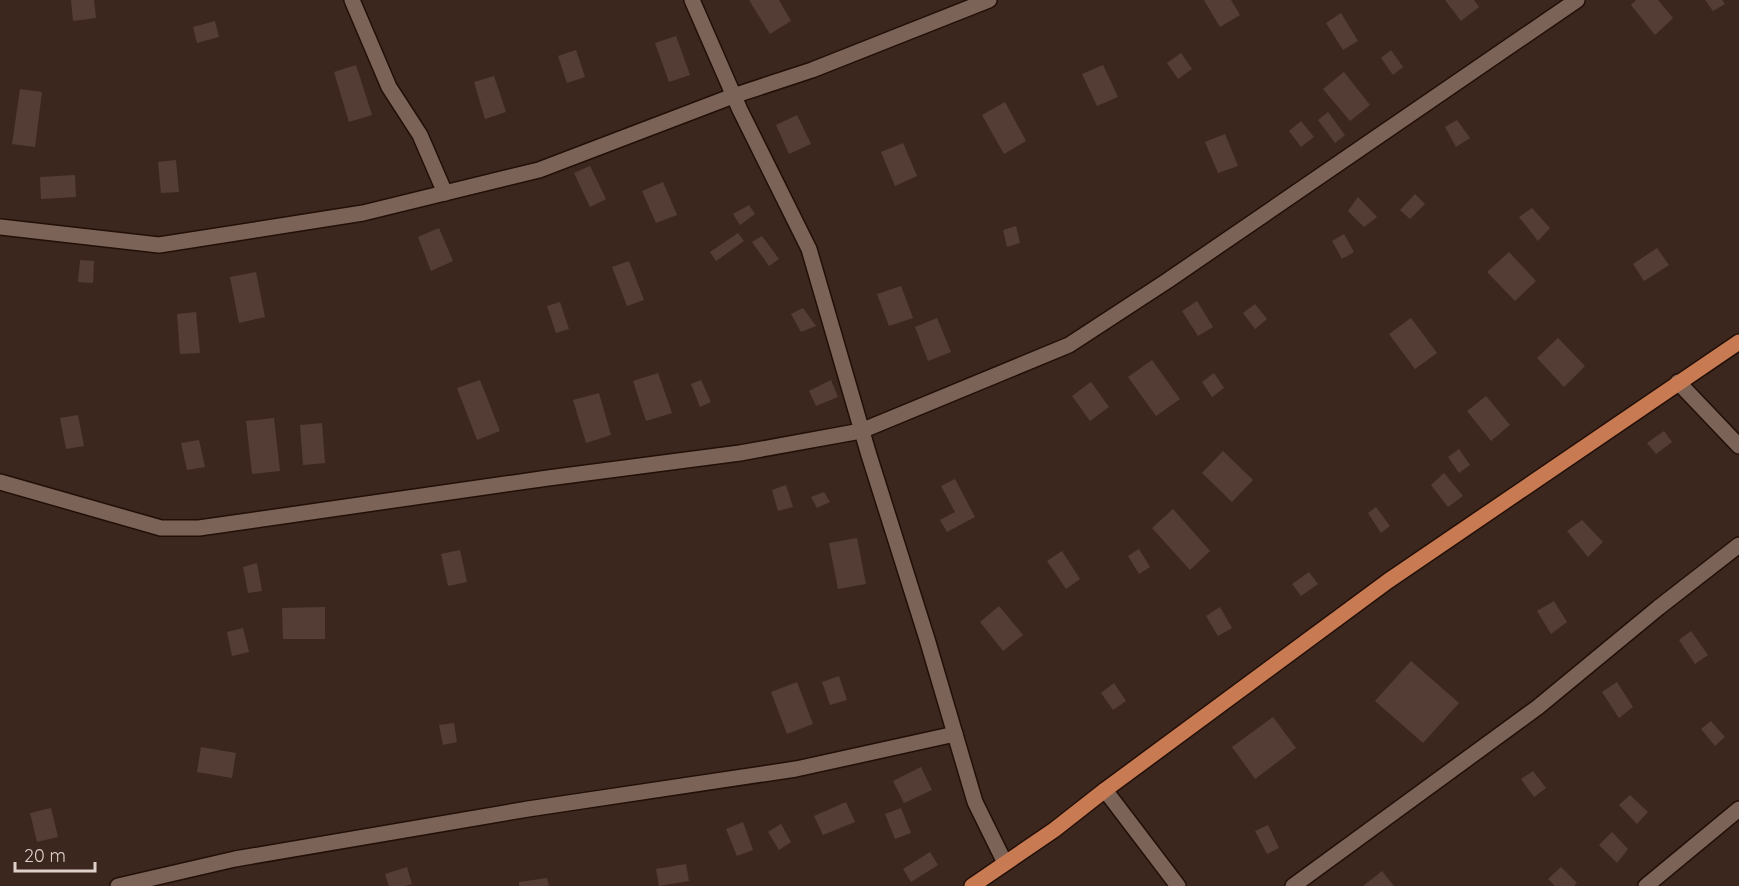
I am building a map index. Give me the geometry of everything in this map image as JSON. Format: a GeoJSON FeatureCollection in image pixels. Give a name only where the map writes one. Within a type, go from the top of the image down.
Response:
{"type":"FeatureCollection","features":[{"type":"Feature","properties":{"kind":"main road"},"geometry":{"type":"LineString","coordinates":[[972,886],[1054,830],[1388,581],[1739,342]]}},
{"type":"Feature","properties":{"kind":"street"},"geometry":{"type":"LineString","coordinates":[[352,0],[389,87],[420,135],[445,193]]}},
{"type":"Feature","properties":{"kind":"street"},"geometry":{"type":"LineString","coordinates":[[692,0],[734,96],[808,249],[861,431],[975,802],[1005,863]]}},
{"type":"Feature","properties":{"kind":"street"},"geometry":{"type":"LineString","coordinates":[[0,227],[159,245],[363,213],[539,170],[734,96],[812,70],[989,0]]}},
{"type":"Feature","properties":{"kind":"street"},"geometry":{"type":"LineString","coordinates":[[0,482],[161,528],[199,528],[740,453],[861,431],[1069,345],[1167,281],[1577,0]]}},
{"type":"Feature","properties":{"kind":"street"},"geometry":{"type":"LineString","coordinates":[[1678,382],[1739,446]]}},
{"type":"Feature","properties":{"kind":"street"},"geometry":{"type":"LineString","coordinates":[[1293,886],[1538,706],[1658,608],[1739,546]]}},
{"type":"Feature","properties":{"kind":"street"},"geometry":{"type":"LineString","coordinates":[[118,886],[235,859],[528,809],[796,769],[955,734]]}},
{"type":"Feature","properties":{"kind":"street"},"geometry":{"type":"LineString","coordinates":[[1105,790],[1178,886]]}},
{"type":"Feature","properties":{"kind":"street"},"geometry":{"type":"LineString","coordinates":[[1646,886],[1739,809]]}},
{"type":"Feature","properties":{"kind":"building"},"geometry":{"type":"Polygon","coordinates":[[[71,0],[94,0],[96,18],[73,21],[71,0]]]}},
{"type":"Feature","properties":{"kind":"building"},"geometry":{"type":"Polygon","coordinates":[[[749,0],[779,0],[791,21],[770,34],[749,0]]]}},
{"type":"Feature","properties":{"kind":"building"},"geometry":{"type":"Polygon","coordinates":[[[1204,0],[1231,0],[1240,15],[1220,27],[1204,0]]]}},
{"type":"Feature","properties":{"kind":"building"},"geometry":{"type":"Polygon","coordinates":[[[1445,0],[1474,0],[1479,7],[1461,21],[1445,0]]]}},
{"type":"Feature","properties":{"kind":"building"},"geometry":{"type":"Polygon","coordinates":[[[1636,0],[1658,0],[1673,18],[1655,35],[1631,5],[1636,0]]]}},
{"type":"Feature","properties":{"kind":"building"},"geometry":{"type":"Polygon","coordinates":[[[1705,0],[1722,0],[1725,4],[1713,11],[1705,0]]]}},
{"type":"Feature","properties":{"kind":"building"},"geometry":{"type":"Polygon","coordinates":[[[1341,13],[1358,41],[1343,50],[1326,23],[1341,13]]]}},
{"type":"Feature","properties":{"kind":"building"},"geometry":{"type":"Polygon","coordinates":[[[215,21],[219,37],[197,43],[193,27],[215,21]]]}},
{"type":"Feature","properties":{"kind":"building"},"geometry":{"type":"Polygon","coordinates":[[[676,36],[690,75],[669,82],[655,43],[676,36]]]}},
{"type":"Feature","properties":{"kind":"building"},"geometry":{"type":"Polygon","coordinates":[[[576,50],[585,77],[567,83],[558,56],[576,50]]]}},
{"type":"Feature","properties":{"kind":"building"},"geometry":{"type":"Polygon","coordinates":[[[1391,50],[1403,67],[1393,75],[1381,58],[1391,50]]]}},
{"type":"Feature","properties":{"kind":"building"},"geometry":{"type":"Polygon","coordinates":[[[1181,53],[1192,69],[1178,79],[1167,63],[1181,53]]]}},
{"type":"Feature","properties":{"kind":"building"},"geometry":{"type":"Polygon","coordinates":[[[356,65],[372,115],[349,122],[334,72],[356,65]]]}},
{"type":"Feature","properties":{"kind":"building"},"geometry":{"type":"Polygon","coordinates":[[[1103,65],[1118,97],[1097,106],[1082,74],[1103,65]]]}},
{"type":"Feature","properties":{"kind":"building"},"geometry":{"type":"Polygon","coordinates":[[[1344,72],[1370,105],[1350,121],[1323,89],[1344,72]]]}},
{"type":"Feature","properties":{"kind":"building"},"geometry":{"type":"Polygon","coordinates":[[[494,76],[506,112],[485,119],[474,82],[494,76]]]}},
{"type":"Feature","properties":{"kind":"building"},"geometry":{"type":"Polygon","coordinates":[[[20,89],[42,92],[35,147],[12,144],[20,89]]]}},
{"type":"Feature","properties":{"kind":"building"},"geometry":{"type":"Polygon","coordinates":[[[1005,102],[1026,141],[1004,154],[982,115],[1005,102]]]}},
{"type":"Feature","properties":{"kind":"building"},"geometry":{"type":"Polygon","coordinates":[[[1328,112],[1345,135],[1335,143],[1318,120],[1328,112]]]}},
{"type":"Feature","properties":{"kind":"building"},"geometry":{"type":"Polygon","coordinates":[[[797,115],[811,144],[789,154],[776,125],[797,115]]]}},
{"type":"Feature","properties":{"kind":"building"},"geometry":{"type":"Polygon","coordinates":[[[1457,120],[1470,138],[1456,147],[1445,127],[1457,120]]]}},
{"type":"Feature","properties":{"kind":"building"},"geometry":{"type":"Polygon","coordinates":[[[1301,121],[1314,137],[1301,147],[1289,131],[1301,121]]]}},
{"type":"Feature","properties":{"kind":"building"},"geometry":{"type":"Polygon","coordinates":[[[1225,134],[1238,166],[1218,173],[1205,142],[1225,134]]]}},
{"type":"Feature","properties":{"kind":"building"},"geometry":{"type":"Polygon","coordinates":[[[903,143],[917,176],[895,186],[881,152],[903,143]]]}},
{"type":"Feature","properties":{"kind":"building"},"geometry":{"type":"Polygon","coordinates":[[[176,160],[179,192],[161,193],[158,162],[176,160]]]}},
{"type":"Feature","properties":{"kind":"building"},"geometry":{"type":"Polygon","coordinates":[[[590,166],[606,199],[590,207],[574,173],[590,166]]]}},
{"type":"Feature","properties":{"kind":"building"},"geometry":{"type":"Polygon","coordinates":[[[75,175],[76,197],[41,199],[40,177],[75,175]]]}},
{"type":"Feature","properties":{"kind":"building"},"geometry":{"type":"Polygon","coordinates":[[[663,182],[677,215],[656,223],[642,191],[663,182]]]}},
{"type":"Feature","properties":{"kind":"building"},"geometry":{"type":"Polygon","coordinates":[[[1415,194],[1425,204],[1410,219],[1400,210],[1415,194]]]}},
{"type":"Feature","properties":{"kind":"building"},"geometry":{"type":"Polygon","coordinates":[[[1358,197],[1377,217],[1364,227],[1348,211],[1358,197]]]}},
{"type":"Feature","properties":{"kind":"building"},"geometry":{"type":"Polygon","coordinates":[[[749,205],[755,214],[740,225],[733,214],[749,205]]]}},
{"type":"Feature","properties":{"kind":"building"},"geometry":{"type":"Polygon","coordinates":[[[1532,208],[1550,228],[1538,241],[1519,217],[1532,208]]]}},
{"type":"Feature","properties":{"kind":"building"},"geometry":{"type":"Polygon","coordinates":[[[1016,226],[1020,243],[1007,247],[1003,230],[1016,226]]]}},
{"type":"Feature","properties":{"kind":"building"},"geometry":{"type":"Polygon","coordinates":[[[439,228],[453,261],[431,271],[418,237],[439,228]]]}},
{"type":"Feature","properties":{"kind":"building"},"geometry":{"type":"Polygon","coordinates":[[[738,233],[744,241],[716,261],[710,252],[738,233]]]}},
{"type":"Feature","properties":{"kind":"building"},"geometry":{"type":"Polygon","coordinates":[[[1344,234],[1354,252],[1342,259],[1332,241],[1344,234]]]}},
{"type":"Feature","properties":{"kind":"building"},"geometry":{"type":"Polygon","coordinates":[[[762,236],[779,259],[769,266],[752,242],[762,236]]]}},
{"type":"Feature","properties":{"kind":"building"},"geometry":{"type":"Polygon","coordinates":[[[1657,248],[1669,265],[1644,281],[1633,264],[1657,248]]]}},
{"type":"Feature","properties":{"kind":"building"},"geometry":{"type":"Polygon","coordinates":[[[1509,252],[1536,281],[1515,301],[1487,272],[1509,252]]]}},
{"type":"Feature","properties":{"kind":"building"},"geometry":{"type":"Polygon","coordinates":[[[80,260],[94,261],[93,283],[78,282],[80,260]]]}},
{"type":"Feature","properties":{"kind":"building"},"geometry":{"type":"Polygon","coordinates":[[[629,261],[644,300],[627,306],[612,267],[629,261]]]}},
{"type":"Feature","properties":{"kind":"building"},"geometry":{"type":"Polygon","coordinates":[[[256,272],[265,317],[239,323],[230,277],[256,272]]]}},
{"type":"Feature","properties":{"kind":"building"},"geometry":{"type":"Polygon","coordinates":[[[901,286],[913,318],[889,326],[877,294],[901,286]]]}},
{"type":"Feature","properties":{"kind":"building"},"geometry":{"type":"Polygon","coordinates":[[[1197,301],[1213,327],[1198,336],[1182,311],[1197,301]]]}},
{"type":"Feature","properties":{"kind":"building"},"geometry":{"type":"Polygon","coordinates":[[[560,302],[569,329],[556,333],[547,306],[560,302]]]}},
{"type":"Feature","properties":{"kind":"building"},"geometry":{"type":"Polygon","coordinates":[[[1255,304],[1267,319],[1255,329],[1243,313],[1255,304]]]}},
{"type":"Feature","properties":{"kind":"building"},"geometry":{"type":"Polygon","coordinates":[[[803,308],[816,326],[801,332],[791,314],[803,308]]]}},
{"type":"Feature","properties":{"kind":"building"},"geometry":{"type":"Polygon","coordinates":[[[196,312],[200,353],[180,354],[177,314],[196,312]]]}},
{"type":"Feature","properties":{"kind":"building"},"geometry":{"type":"Polygon","coordinates":[[[937,318],[951,352],[928,361],[915,327],[937,318]]]}},
{"type":"Feature","properties":{"kind":"building"},"geometry":{"type":"Polygon","coordinates":[[[1411,318],[1437,353],[1415,369],[1389,334],[1411,318]]]}},
{"type":"Feature","properties":{"kind":"building"},"geometry":{"type":"Polygon","coordinates":[[[1558,338],[1585,366],[1564,387],[1537,358],[1558,338]]]}},
{"type":"Feature","properties":{"kind":"building"},"geometry":{"type":"Polygon","coordinates":[[[1152,360],[1180,399],[1156,416],[1128,377],[1152,360]]]}},
{"type":"Feature","properties":{"kind":"building"},"geometry":{"type":"Polygon","coordinates":[[[658,373],[672,413],[646,421],[633,381],[658,373]]]}},
{"type":"Feature","properties":{"kind":"building"},"geometry":{"type":"Polygon","coordinates":[[[1214,373],[1224,388],[1212,397],[1202,382],[1214,373]]]}},
{"type":"Feature","properties":{"kind":"building"},"geometry":{"type":"Polygon","coordinates":[[[480,380],[500,431],[477,440],[457,388],[480,380]]]}},
{"type":"Feature","properties":{"kind":"building"},"geometry":{"type":"Polygon","coordinates":[[[701,380],[711,402],[700,407],[691,384],[701,380]]]}},
{"type":"Feature","properties":{"kind":"building"},"geometry":{"type":"Polygon","coordinates":[[[831,380],[838,397],[816,406],[809,391],[831,380]]]}},
{"type":"Feature","properties":{"kind":"building"},"geometry":{"type":"Polygon","coordinates":[[[1091,382],[1109,407],[1090,421],[1072,396],[1091,382]]]}},
{"type":"Feature","properties":{"kind":"building"},"geometry":{"type":"Polygon","coordinates":[[[599,393],[611,435],[586,443],[573,400],[599,393]]]}},
{"type":"Feature","properties":{"kind":"building"},"geometry":{"type":"Polygon","coordinates":[[[1486,396],[1510,425],[1491,441],[1467,411],[1486,396]]]}},
{"type":"Feature","properties":{"kind":"building"},"geometry":{"type":"Polygon","coordinates":[[[78,415],[84,446],[66,449],[60,418],[78,415]]]}},
{"type":"Feature","properties":{"kind":"building"},"geometry":{"type":"Polygon","coordinates":[[[274,418],[280,471],[252,474],[246,421],[274,418]]]}},
{"type":"Feature","properties":{"kind":"building"},"geometry":{"type":"Polygon","coordinates":[[[322,423],[325,463],[303,465],[300,425],[322,423]]]}},
{"type":"Feature","properties":{"kind":"building"},"geometry":{"type":"Polygon","coordinates":[[[1664,431],[1672,442],[1656,454],[1647,443],[1664,431]]]}},
{"type":"Feature","properties":{"kind":"building"},"geometry":{"type":"Polygon","coordinates":[[[199,440],[205,467],[187,470],[181,443],[199,440]]]}},
{"type":"Feature","properties":{"kind":"building"},"geometry":{"type":"Polygon","coordinates":[[[1459,449],[1470,465],[1459,473],[1448,457],[1459,449]]]}},
{"type":"Feature","properties":{"kind":"building"},"geometry":{"type":"Polygon","coordinates":[[[1223,451],[1253,480],[1232,502],[1202,473],[1223,451]]]}},
{"type":"Feature","properties":{"kind":"building"},"geometry":{"type":"Polygon","coordinates":[[[1444,473],[1463,496],[1448,507],[1431,485],[1444,473]]]}},
{"type":"Feature","properties":{"kind":"building"},"geometry":{"type":"Polygon","coordinates":[[[955,479],[975,517],[947,532],[940,520],[955,512],[941,486],[955,479]]]}},
{"type":"Feature","properties":{"kind":"building"},"geometry":{"type":"Polygon","coordinates":[[[786,485],[793,507],[778,511],[772,490],[786,485]]]}},
{"type":"Feature","properties":{"kind":"building"},"geometry":{"type":"Polygon","coordinates":[[[824,492],[830,502],[817,508],[811,497],[824,492]]]}},
{"type":"Feature","properties":{"kind":"building"},"geometry":{"type":"Polygon","coordinates":[[[1376,507],[1390,526],[1381,533],[1368,513],[1376,507]]]}},
{"type":"Feature","properties":{"kind":"building"},"geometry":{"type":"Polygon","coordinates":[[[1173,509],[1210,551],[1190,570],[1152,528],[1173,509]]]}},
{"type":"Feature","properties":{"kind":"building"},"geometry":{"type":"Polygon","coordinates":[[[1582,520],[1603,542],[1588,557],[1567,531],[1582,520]]]}},
{"type":"Feature","properties":{"kind":"building"},"geometry":{"type":"Polygon","coordinates":[[[857,538],[866,584],[838,589],[829,543],[857,538]]]}},
{"type":"Feature","properties":{"kind":"building"},"geometry":{"type":"Polygon","coordinates":[[[1139,549],[1150,567],[1139,574],[1128,556],[1139,549]]]}},
{"type":"Feature","properties":{"kind":"building"},"geometry":{"type":"Polygon","coordinates":[[[460,550],[467,582],[448,586],[441,554],[460,550]]]}},
{"type":"Feature","properties":{"kind":"building"},"geometry":{"type":"Polygon","coordinates":[[[1062,551],[1080,579],[1066,589],[1047,561],[1062,551]]]}},
{"type":"Feature","properties":{"kind":"building"},"geometry":{"type":"Polygon","coordinates":[[[257,563],[262,591],[248,593],[243,567],[257,563]]]}},
{"type":"Feature","properties":{"kind":"building"},"geometry":{"type":"Polygon","coordinates":[[[1309,572],[1318,584],[1301,596],[1292,584],[1309,572]]]}},
{"type":"Feature","properties":{"kind":"building"},"geometry":{"type":"Polygon","coordinates":[[[1554,601],[1567,622],[1551,634],[1537,611],[1554,601]]]}},
{"type":"Feature","properties":{"kind":"building"},"geometry":{"type":"Polygon","coordinates":[[[999,606],[1023,635],[1003,651],[980,622],[999,606]]]}},
{"type":"Feature","properties":{"kind":"building"},"geometry":{"type":"Polygon","coordinates":[[[325,607],[325,639],[283,639],[282,608],[325,607]]]}},
{"type":"Feature","properties":{"kind":"building"},"geometry":{"type":"Polygon","coordinates":[[[1220,607],[1232,628],[1218,636],[1206,616],[1220,607]]]}},
{"type":"Feature","properties":{"kind":"building"},"geometry":{"type":"Polygon","coordinates":[[[243,628],[249,652],[232,656],[227,632],[243,628]]]}},
{"type":"Feature","properties":{"kind":"building"},"geometry":{"type":"Polygon","coordinates":[[[1691,631],[1708,655],[1695,664],[1679,640],[1691,631]]]}},
{"type":"Feature","properties":{"kind":"building"},"geometry":{"type":"Polygon","coordinates":[[[1411,661],[1459,703],[1423,743],[1375,701],[1411,661]]]}},
{"type":"Feature","properties":{"kind":"building"},"geometry":{"type":"Polygon","coordinates":[[[839,676],[847,700],[830,705],[822,682],[839,676]]]}},
{"type":"Feature","properties":{"kind":"building"},"geometry":{"type":"Polygon","coordinates":[[[797,682],[813,724],[787,734],[771,692],[797,682]]]}},
{"type":"Feature","properties":{"kind":"building"},"geometry":{"type":"Polygon","coordinates":[[[1617,682],[1633,707],[1619,718],[1602,692],[1617,682]]]}},
{"type":"Feature","properties":{"kind":"building"},"geometry":{"type":"Polygon","coordinates":[[[1114,683],[1126,701],[1113,710],[1101,693],[1114,683]]]}},
{"type":"Feature","properties":{"kind":"building"},"geometry":{"type":"Polygon","coordinates":[[[1273,717],[1296,748],[1255,779],[1232,747],[1273,717]]]}},
{"type":"Feature","properties":{"kind":"building"},"geometry":{"type":"Polygon","coordinates":[[[1711,721],[1725,737],[1715,746],[1701,729],[1711,721]]]}},
{"type":"Feature","properties":{"kind":"building"},"geometry":{"type":"Polygon","coordinates":[[[454,723],[457,742],[443,745],[439,725],[454,723]]]}},
{"type":"Feature","properties":{"kind":"building"},"geometry":{"type":"Polygon","coordinates":[[[201,747],[236,753],[232,778],[197,772],[201,747]]]}},
{"type":"Feature","properties":{"kind":"building"},"geometry":{"type":"Polygon","coordinates":[[[921,767],[932,790],[904,803],[893,781],[921,767]]]}},
{"type":"Feature","properties":{"kind":"building"},"geometry":{"type":"Polygon","coordinates":[[[1533,771],[1546,788],[1534,797],[1521,779],[1533,771]]]}},
{"type":"Feature","properties":{"kind":"building"},"geometry":{"type":"Polygon","coordinates":[[[1630,795],[1648,812],[1637,824],[1619,805],[1630,795]]]}},
{"type":"Feature","properties":{"kind":"building"},"geometry":{"type":"Polygon","coordinates":[[[846,802],[855,822],[823,835],[814,816],[846,802]]]}},
{"type":"Feature","properties":{"kind":"building"},"geometry":{"type":"Polygon","coordinates":[[[51,808],[58,837],[37,842],[30,813],[51,808]]]}},
{"type":"Feature","properties":{"kind":"building"},"geometry":{"type":"Polygon","coordinates":[[[901,808],[911,833],[895,839],[885,814],[901,808]]]}},
{"type":"Feature","properties":{"kind":"building"},"geometry":{"type":"Polygon","coordinates":[[[743,822],[753,850],[737,856],[726,829],[743,822]]]}},
{"type":"Feature","properties":{"kind":"building"},"geometry":{"type":"Polygon","coordinates":[[[781,824],[791,842],[779,850],[768,832],[781,824]]]}},
{"type":"Feature","properties":{"kind":"building"},"geometry":{"type":"Polygon","coordinates":[[[1268,825],[1279,848],[1267,854],[1255,831],[1268,825]]]}},
{"type":"Feature","properties":{"kind":"building"},"geometry":{"type":"Polygon","coordinates":[[[1612,832],[1628,849],[1617,863],[1599,845],[1612,832]]]}},
{"type":"Feature","properties":{"kind":"building"},"geometry":{"type":"Polygon","coordinates":[[[930,852],[938,865],[911,882],[903,869],[930,852]]]}},
{"type":"Feature","properties":{"kind":"building"},"geometry":{"type":"Polygon","coordinates":[[[686,864],[689,881],[659,886],[656,869],[686,864]]]}},
{"type":"Feature","properties":{"kind":"building"},"geometry":{"type":"Polygon","coordinates":[[[407,867],[412,884],[389,886],[385,874],[407,867]]]}},
{"type":"Feature","properties":{"kind":"building"},"geometry":{"type":"Polygon","coordinates":[[[1561,867],[1577,883],[1574,886],[1555,886],[1548,879],[1561,867]]]}},
{"type":"Feature","properties":{"kind":"building"},"geometry":{"type":"Polygon","coordinates":[[[1382,871],[1394,886],[1363,886],[1382,871]]]}},
{"type":"Feature","properties":{"kind":"building"},"geometry":{"type":"Polygon","coordinates":[[[547,878],[549,886],[519,886],[519,882],[547,878]]]}}]}
